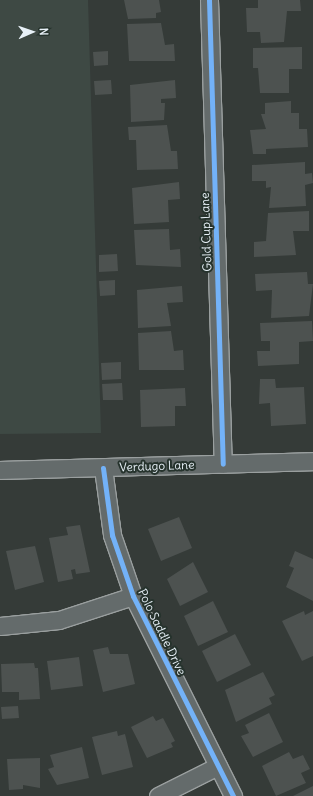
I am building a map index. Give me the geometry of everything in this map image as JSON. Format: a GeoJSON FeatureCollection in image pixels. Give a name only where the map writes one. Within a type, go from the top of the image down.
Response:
{"type":"FeatureCollection","features":[{"type":"Feature","properties":{"kind":"street","name":"Gold Cup Lane"},"geometry":{"type":"LineString","coordinates":[[209,0],[223,464]]}},
{"type":"Feature","properties":{"kind":"street","name":"Verdugo Lane"},"geometry":{"type":"LineString","coordinates":[[0,470],[313,461]]}},
{"type":"Feature","properties":{"kind":"street","name":"Polo Saddle Drive"},"geometry":{"type":"LineString","coordinates":[[103,468],[112,535],[133,596],[233,796]]}},
{"type":"Feature","properties":{"kind":"street"},"geometry":{"type":"LineString","coordinates":[[0,626],[59,620],[133,596]]}},
{"type":"Feature","properties":{"kind":"street"},"geometry":{"type":"LineString","coordinates":[[158,796],[218,766]]}},
{"type":"Feature","properties":{"kind":"shaded area"},"geometry":{"type":"Polygon","coordinates":[[[0,0],[88,0],[101,433],[0,434],[0,0]]]}},
{"type":"Feature","properties":{"kind":"building"},"geometry":{"type":"Polygon","coordinates":[[[124,0],[159,0],[161,12],[156,13],[156,18],[128,19],[124,0]]]}},
{"type":"Feature","properties":{"kind":"building"},"geometry":{"type":"Polygon","coordinates":[[[258,0],[300,0],[301,11],[287,11],[284,42],[261,43],[260,32],[247,32],[246,8],[258,8],[258,0]]]}},
{"type":"Feature","properties":{"kind":"building"},"geometry":{"type":"Polygon","coordinates":[[[161,23],[165,45],[174,44],[175,61],[129,61],[127,24],[161,23]]]}},
{"type":"Feature","properties":{"kind":"building"},"geometry":{"type":"Polygon","coordinates":[[[302,47],[302,69],[289,69],[289,93],[260,93],[258,68],[253,68],[253,48],[302,47]]]}},
{"type":"Feature","properties":{"kind":"building"},"geometry":{"type":"Polygon","coordinates":[[[108,51],[108,65],[94,66],[93,52],[108,51]]]}},
{"type":"Feature","properties":{"kind":"building"},"geometry":{"type":"Polygon","coordinates":[[[111,80],[112,94],[95,95],[94,81],[111,80]]]}},
{"type":"Feature","properties":{"kind":"building"},"geometry":{"type":"Polygon","coordinates":[[[175,80],[176,98],[161,99],[161,103],[165,103],[164,120],[131,122],[130,85],[175,80]]]}},
{"type":"Feature","properties":{"kind":"building"},"geometry":{"type":"Polygon","coordinates":[[[291,101],[291,113],[299,113],[299,129],[307,129],[308,147],[266,149],[266,154],[253,154],[250,130],[266,129],[261,114],[265,114],[265,103],[291,101]]]}},
{"type":"Feature","properties":{"kind":"building"},"geometry":{"type":"Polygon","coordinates":[[[167,125],[171,151],[177,151],[178,169],[137,170],[136,140],[129,140],[128,127],[167,125]]]}},
{"type":"Feature","properties":{"kind":"building"},"geometry":{"type":"Polygon","coordinates":[[[305,162],[305,174],[312,173],[313,183],[305,185],[306,206],[269,208],[271,187],[266,188],[266,181],[252,181],[252,165],[305,162]]]}},
{"type":"Feature","properties":{"kind":"building"},"geometry":{"type":"Polygon","coordinates":[[[179,182],[180,199],[168,200],[169,222],[134,224],[132,188],[179,182]]]}},
{"type":"Feature","properties":{"kind":"building"},"geometry":{"type":"Polygon","coordinates":[[[309,211],[309,231],[293,231],[296,255],[254,257],[254,242],[266,241],[268,213],[309,211]]]}},
{"type":"Feature","properties":{"kind":"building"},"geometry":{"type":"Polygon","coordinates":[[[169,229],[170,250],[180,249],[181,267],[136,265],[134,230],[169,229]]]}},
{"type":"Feature","properties":{"kind":"building"},"geometry":{"type":"Polygon","coordinates":[[[117,254],[118,271],[99,272],[99,255],[117,254]]]}},
{"type":"Feature","properties":{"kind":"building"},"geometry":{"type":"Polygon","coordinates":[[[307,272],[308,284],[313,284],[309,316],[271,318],[272,290],[256,291],[255,274],[307,272]]]}},
{"type":"Feature","properties":{"kind":"building"},"geometry":{"type":"Polygon","coordinates":[[[115,280],[115,295],[100,296],[99,281],[115,280]]]}},
{"type":"Feature","properties":{"kind":"building"},"geometry":{"type":"Polygon","coordinates":[[[182,286],[183,302],[167,303],[171,326],[138,328],[137,290],[182,286]]]}},
{"type":"Feature","properties":{"kind":"building"},"geometry":{"type":"Polygon","coordinates":[[[312,321],[313,341],[299,342],[299,364],[258,366],[257,351],[270,351],[270,341],[261,341],[260,323],[312,321]]]}},
{"type":"Feature","properties":{"kind":"building"},"geometry":{"type":"Polygon","coordinates":[[[171,331],[174,351],[183,350],[184,370],[139,370],[138,333],[171,331]]]}},
{"type":"Feature","properties":{"kind":"building"},"geometry":{"type":"Polygon","coordinates":[[[121,362],[121,379],[102,380],[101,363],[121,362]]]}},
{"type":"Feature","properties":{"kind":"building"},"geometry":{"type":"Polygon","coordinates":[[[260,379],[275,379],[276,388],[304,387],[306,424],[271,426],[270,403],[259,404],[260,379]]]}},
{"type":"Feature","properties":{"kind":"building"},"geometry":{"type":"Polygon","coordinates":[[[122,383],[123,400],[103,400],[102,384],[122,383]]]}},
{"type":"Feature","properties":{"kind":"building"},"geometry":{"type":"Polygon","coordinates":[[[185,388],[186,406],[175,406],[175,426],[141,427],[140,390],[185,388]]]}},
{"type":"Feature","properties":{"kind":"building"},"geometry":{"type":"Polygon","coordinates":[[[179,517],[192,548],[161,561],[148,529],[179,517]]]}},
{"type":"Feature","properties":{"kind":"building"},"geometry":{"type":"Polygon","coordinates":[[[80,525],[90,572],[76,574],[75,569],[71,570],[73,579],[58,582],[49,538],[68,535],[66,527],[80,525]]]}},
{"type":"Feature","properties":{"kind":"building"},"geometry":{"type":"Polygon","coordinates":[[[35,546],[44,582],[15,590],[6,551],[35,546]]]}},
{"type":"Feature","properties":{"kind":"building"},"geometry":{"type":"Polygon","coordinates":[[[295,551],[313,559],[313,601],[286,587],[294,568],[289,566],[295,551]]]}},
{"type":"Feature","properties":{"kind":"building"},"geometry":{"type":"Polygon","coordinates":[[[193,562],[208,592],[180,606],[167,579],[193,562]]]}},
{"type":"Feature","properties":{"kind":"building"},"geometry":{"type":"Polygon","coordinates":[[[213,601],[228,632],[198,646],[184,616],[213,601]]]}},
{"type":"Feature","properties":{"kind":"building"},"geometry":{"type":"Polygon","coordinates":[[[304,611],[305,615],[313,611],[313,656],[302,661],[282,621],[304,611]]]}},
{"type":"Feature","properties":{"kind":"building"},"geometry":{"type":"Polygon","coordinates":[[[235,634],[251,665],[217,682],[202,651],[235,634]]]}},
{"type":"Feature","properties":{"kind":"building"},"geometry":{"type":"Polygon","coordinates":[[[108,647],[110,654],[128,654],[135,684],[103,692],[93,650],[108,647]]]}},
{"type":"Feature","properties":{"kind":"building"},"geometry":{"type":"Polygon","coordinates":[[[79,657],[83,686],[51,690],[47,661],[79,657]]]}},
{"type":"Feature","properties":{"kind":"building"},"geometry":{"type":"Polygon","coordinates":[[[34,663],[35,668],[38,668],[40,699],[19,700],[19,692],[2,692],[1,664],[34,663]]]}},
{"type":"Feature","properties":{"kind":"building"},"geometry":{"type":"Polygon","coordinates":[[[263,672],[275,695],[269,698],[272,704],[236,722],[225,690],[263,672]]]}},
{"type":"Feature","properties":{"kind":"building"},"geometry":{"type":"Polygon","coordinates":[[[18,706],[19,718],[2,719],[1,707],[18,706]]]}},
{"type":"Feature","properties":{"kind":"building"},"geometry":{"type":"Polygon","coordinates":[[[269,713],[283,742],[253,757],[241,736],[249,733],[245,725],[269,713]]]}},
{"type":"Feature","properties":{"kind":"building"},"geometry":{"type":"Polygon","coordinates":[[[153,716],[156,721],[163,718],[175,741],[171,743],[173,747],[147,758],[131,727],[153,716]]]}},
{"type":"Feature","properties":{"kind":"building"},"geometry":{"type":"Polygon","coordinates":[[[117,731],[118,736],[125,734],[133,767],[102,775],[92,737],[117,731]]]}},
{"type":"Feature","properties":{"kind":"building"},"geometry":{"type":"Polygon","coordinates":[[[82,747],[89,778],[57,785],[48,769],[54,767],[50,755],[82,747]]]}},
{"type":"Feature","properties":{"kind":"building"},"geometry":{"type":"Polygon","coordinates":[[[289,752],[293,759],[303,755],[310,769],[301,773],[306,783],[276,796],[262,766],[289,752]]]}},
{"type":"Feature","properties":{"kind":"building"},"geometry":{"type":"Polygon","coordinates":[[[40,758],[40,788],[23,785],[23,789],[9,790],[7,759],[40,758]]]}},
{"type":"Feature","properties":{"kind":"building"},"geometry":{"type":"Polygon","coordinates":[[[313,786],[313,796],[293,796],[313,786]]]}},
{"type":"Feature","properties":{"kind":"cycle path"},"geometry":{"type":"LineString","coordinates":[[209,0],[223,464]]}},
{"type":"Feature","properties":{"kind":"cycle path"},"geometry":{"type":"LineString","coordinates":[[103,468],[112,535],[133,596],[233,796]]}}]}
